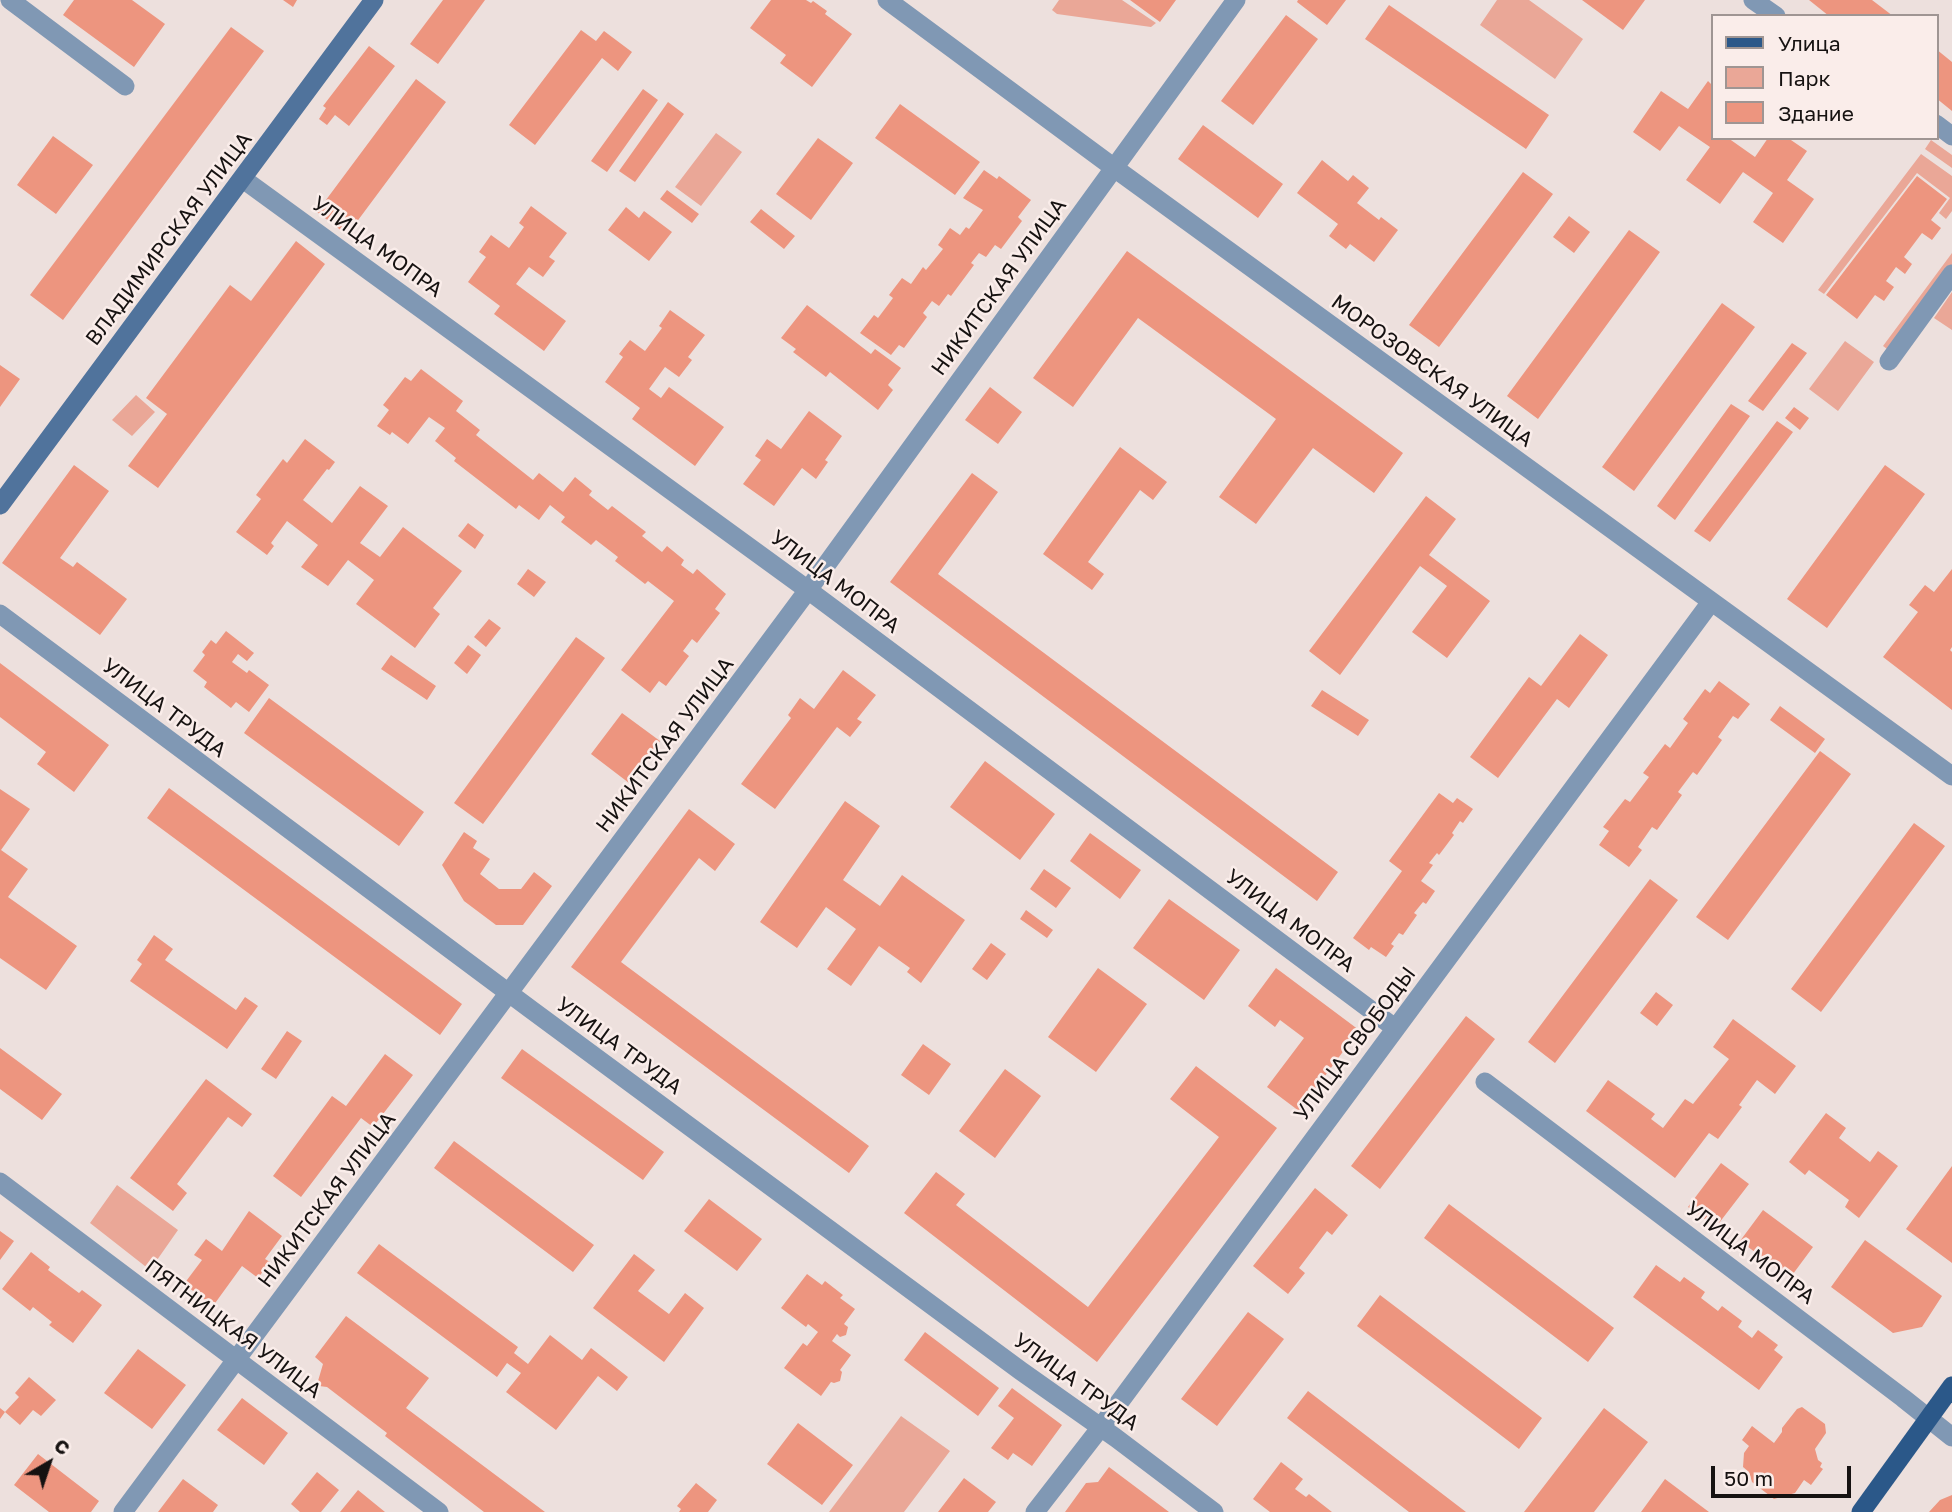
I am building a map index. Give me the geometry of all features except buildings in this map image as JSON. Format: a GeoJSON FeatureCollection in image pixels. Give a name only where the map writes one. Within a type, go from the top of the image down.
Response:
{"type":"FeatureCollection","features":[{"type":"Feature","properties":{"kind":"main road","name":"ВЛАДИМИРСКАЯ УЛИЦА"},"geometry":{"type":"LineString","coordinates":[[0,505],[374,0]]}},
{"type":"Feature","properties":{"kind":"main road"},"geometry":{"type":"LineString","coordinates":[[1861,1512],[1952,1385]]}},
{"type":"Feature","properties":{"kind":"street"},"geometry":{"type":"LineString","coordinates":[[10,0],[125,86]]}},
{"type":"Feature","properties":{"kind":"street","name":"МОРОЗОВСКАЯ УЛИЦА"},"geometry":{"type":"LineString","coordinates":[[887,0],[1952,776]]}},
{"type":"Feature","properties":{"kind":"street","name":"НИКИТСКАЯ УЛИЦА"},"geometry":{"type":"LineString","coordinates":[[123,1512],[808,590],[1236,0]]}},
{"type":"Feature","properties":{"kind":"street"},"geometry":{"type":"LineString","coordinates":[[1753,0],[1773,14]]}},
{"type":"Feature","properties":{"kind":"street","name":"УЛИЦА МОПРА"},"geometry":{"type":"LineString","coordinates":[[243,179],[808,590],[1395,1028]]}},
{"type":"Feature","properties":{"kind":"street"},"geometry":{"type":"LineString","coordinates":[[1889,361],[1952,275]]}},
{"type":"Feature","properties":{"kind":"street","name":"УЛИЦА СВОБОДЫ"},"geometry":{"type":"LineString","coordinates":[[1035,1512],[1101,1427],[1711,602]]}},
{"type":"Feature","properties":{"kind":"street","name":"УЛИЦА ТРУДА"},"geometry":{"type":"LineString","coordinates":[[0,614],[1214,1512]]}},
{"type":"Feature","properties":{"kind":"street","name":"УЛИЦА МОПРА"},"geometry":{"type":"LineString","coordinates":[[1485,1083],[1952,1437]]}},
{"type":"Feature","properties":{"kind":"street","name":"ПЯТНИЦКАЯ УЛИЦА"},"geometry":{"type":"LineString","coordinates":[[0,1182],[439,1512]]}},
{"type":"Feature","properties":{"kind":"green space"},"geometry":{"type":"Polygon","coordinates":[[[1059,0],[1122,0],[1156,23],[1151,27],[1057,14],[1052,10],[1059,0]]]}},
{"type":"Feature","properties":{"kind":"green space"},"geometry":{"type":"Polygon","coordinates":[[[1497,0],[1529,0],[1583,39],[1555,79],[1480,25],[1497,0]]]}},
{"type":"Feature","properties":{"kind":"green space"},"geometry":{"type":"Polygon","coordinates":[[[716,133],[742,152],[701,206],[675,187],[716,133]]]}},
{"type":"Feature","properties":{"kind":"green space"},"geometry":{"type":"Polygon","coordinates":[[[1931,140],[1952,155],[1952,168],[1925,149],[1931,140]]]}},
{"type":"Feature","properties":{"kind":"green space"},"geometry":{"type":"Polygon","coordinates":[[[1921,154],[1952,176],[1952,211],[1946,219],[1939,213],[1950,198],[1917,173],[1824,294],[1818,290],[1921,154]]]}},
{"type":"Feature","properties":{"kind":"green space"},"geometry":{"type":"Polygon","coordinates":[[[1952,253],[1952,266],[1890,351],[1883,346],[1952,253]]]}},
{"type":"Feature","properties":{"kind":"green space"},"geometry":{"type":"Polygon","coordinates":[[[1952,292],[1952,330],[1934,318],[1952,292]]]}},
{"type":"Feature","properties":{"kind":"green space"},"geometry":{"type":"Polygon","coordinates":[[[1845,341],[1874,362],[1838,411],[1809,389],[1845,341]]]}},
{"type":"Feature","properties":{"kind":"green space"},"geometry":{"type":"Polygon","coordinates":[[[136,395],[155,412],[132,436],[112,420],[136,395]]]}},
{"type":"Feature","properties":{"kind":"green space"},"geometry":{"type":"Polygon","coordinates":[[[117,1185],[178,1230],[150,1270],[90,1223],[117,1185]]]}},
{"type":"Feature","properties":{"kind":"green space"},"geometry":{"type":"Polygon","coordinates":[[[901,1416],[950,1451],[904,1512],[829,1512],[901,1416]]]}}]}
